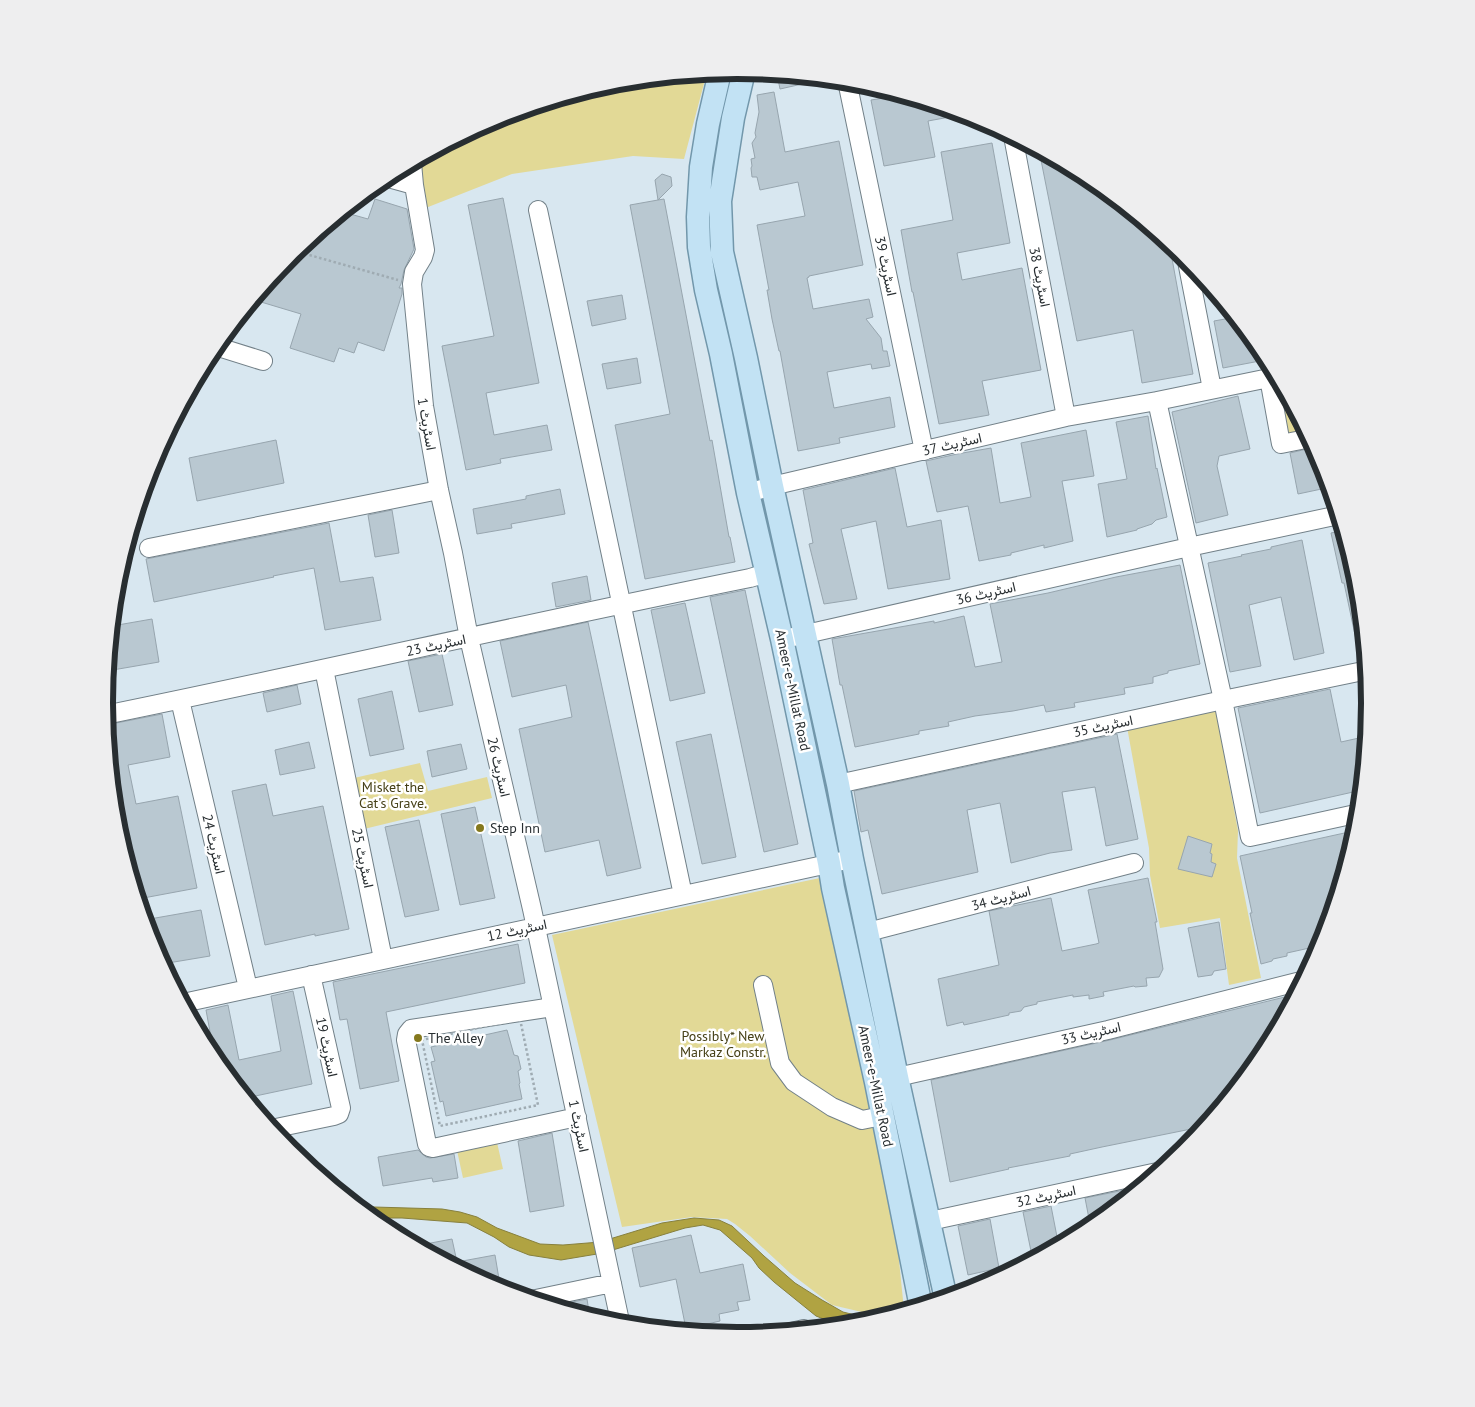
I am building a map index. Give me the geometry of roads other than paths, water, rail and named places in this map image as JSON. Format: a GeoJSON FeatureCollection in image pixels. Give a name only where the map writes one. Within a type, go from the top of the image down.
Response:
{"type":"FeatureCollection","features":[{"type":"Feature","properties":{"kind":"main road","name":"Ameer-e-Millat Road"},"geometry":{"type":"LineString","coordinates":[[718,79],[711,106],[701,167],[698,216],[699,247],[706,290],[721,354],[748,493],[782,639],[833,888],[886,1079],[930,1221],[945,1293]]}},
{"type":"Feature","properties":{"kind":"main road","name":"Ameer-e-Millat Road"},"geometry":{"type":"LineString","coordinates":[[742,79],[733,118],[720,201],[722,252],[838,784],[868,932],[886,1079],[882,1116],[920,1301]]}},
{"type":"Feature","properties":{"kind":"street","name":"اسٹریٹ 39"},"geometry":{"type":"LineString","coordinates":[[849,89],[924,451]]}},
{"type":"Feature","properties":{"kind":"street","name":"اسٹریٹ 38"},"geometry":{"type":"LineString","coordinates":[[1014,143],[1066,417]]}},
{"type":"Feature","properties":{"kind":"street","name":"اسٹریٹ 1"},"geometry":{"type":"LineString","coordinates":[[413,170],[425,250],[414,272],[412,284],[424,406],[469,638]]}},
{"type":"Feature","properties":{"kind":"street"},"geometry":{"type":"LineString","coordinates":[[397,180],[414,184]]}},
{"type":"Feature","properties":{"kind":"street"},"geometry":{"type":"LineString","coordinates":[[538,210],[683,895]]}},
{"type":"Feature","properties":{"kind":"street"},"geometry":{"type":"LineString","coordinates":[[1189,273],[1212,389]]}},
{"type":"Feature","properties":{"kind":"street"},"geometry":{"type":"LineString","coordinates":[[223,349],[263,361]]}},
{"type":"Feature","properties":{"kind":"street","name":"اسٹریٹ 37"},"geometry":{"type":"LineString","coordinates":[[748,493],[1066,417],[1269,378],[1281,444],[1304,439]]}},
{"type":"Feature","properties":{"kind":"street"},"geometry":{"type":"LineString","coordinates":[[1157,401],[1223,700],[1250,837],[1352,815]]}},
{"type":"Feature","properties":{"kind":"street"},"geometry":{"type":"LineString","coordinates":[[149,548],[439,490]]}},
{"type":"Feature","properties":{"kind":"street","name":"اسٹریٹ 36"},"geometry":{"type":"LineString","coordinates":[[782,639],[1333,516]]}},
{"type":"Feature","properties":{"kind":"street","name":"اسٹریٹ 23"},"geometry":{"type":"LineString","coordinates":[[113,713],[767,573]]}},
{"type":"Feature","properties":{"kind":"street","name":"اسٹریٹ 26"},"geometry":{"type":"LineString","coordinates":[[469,638],[535,926]]}},
{"type":"Feature","properties":{"kind":"street","name":"اسٹریٹ 25"},"geometry":{"type":"LineString","coordinates":[[324,669],[384,959]]}},
{"type":"Feature","properties":{"kind":"street","name":"اسٹریٹ 35"},"geometry":{"type":"LineString","coordinates":[[838,784],[1361,671]]}},
{"type":"Feature","properties":{"kind":"street","name":"اسٹریٹ 24"},"geometry":{"type":"LineString","coordinates":[[180,700],[248,988]]}},
{"type":"Feature","properties":{"kind":"street","name":"اسٹریٹ 12"},"geometry":{"type":"LineString","coordinates":[[188,1002],[852,859]]}},
{"type":"Feature","properties":{"kind":"street","name":"اسٹریٹ 34"},"geometry":{"type":"LineString","coordinates":[[868,932],[1134,863]]}},
{"type":"Feature","properties":{"kind":"street","name":"اسٹریٹ 1"},"geometry":{"type":"LineString","coordinates":[[535,926],[619,1317]]}},
{"type":"Feature","properties":{"kind":"street","name":"اسٹریٹ 19"},"geometry":{"type":"LineString","coordinates":[[279,1127],[334,1116],[339,1114],[341,1108],[311,975]]}},
{"type":"Feature","properties":{"kind":"street","name":"اسٹریٹ 33"},"geometry":{"type":"LineString","coordinates":[[886,1079],[1108,1030],[1297,982]]}},
{"type":"Feature","properties":{"kind":"street"},"geometry":{"type":"LineString","coordinates":[[763,985],[780,1063],[794,1082],[832,1107],[862,1120],[882,1116]]}},
{"type":"Feature","properties":{"kind":"street"},"geometry":{"type":"LineString","coordinates":[[553,1008],[411,1029],[406,1034],[428,1144],[429,1147],[434,1148],[577,1117]]}},
{"type":"Feature","properties":{"kind":"street","name":"اسٹریٹ 32"},"geometry":{"type":"LineString","coordinates":[[930,1221],[1149,1173]]}},
{"type":"Feature","properties":{"kind":"street"},"geometry":{"type":"LineString","coordinates":[[544,1297],[612,1283]]}},
{"type":"Feature","properties":{"kind":"place","name":"Step Inn"},"geometry":{"type":"Point","coordinates":[480,828]}},
{"type":"Feature","properties":{"kind":"place","name":"The Alley"},"geometry":{"type":"Point","coordinates":[418,1038]}},
{"type":"Feature","properties":{"kind":"park label","name":"Misket the Cat's Grave."},"geometry":{"type":"Point","coordinates":[393,796]}},
{"type":"Feature","properties":{"kind":"park label","name":"Possibly* New Markaz Constr."},"geometry":{"type":"Point","coordinates":[723,1044]}}]}
